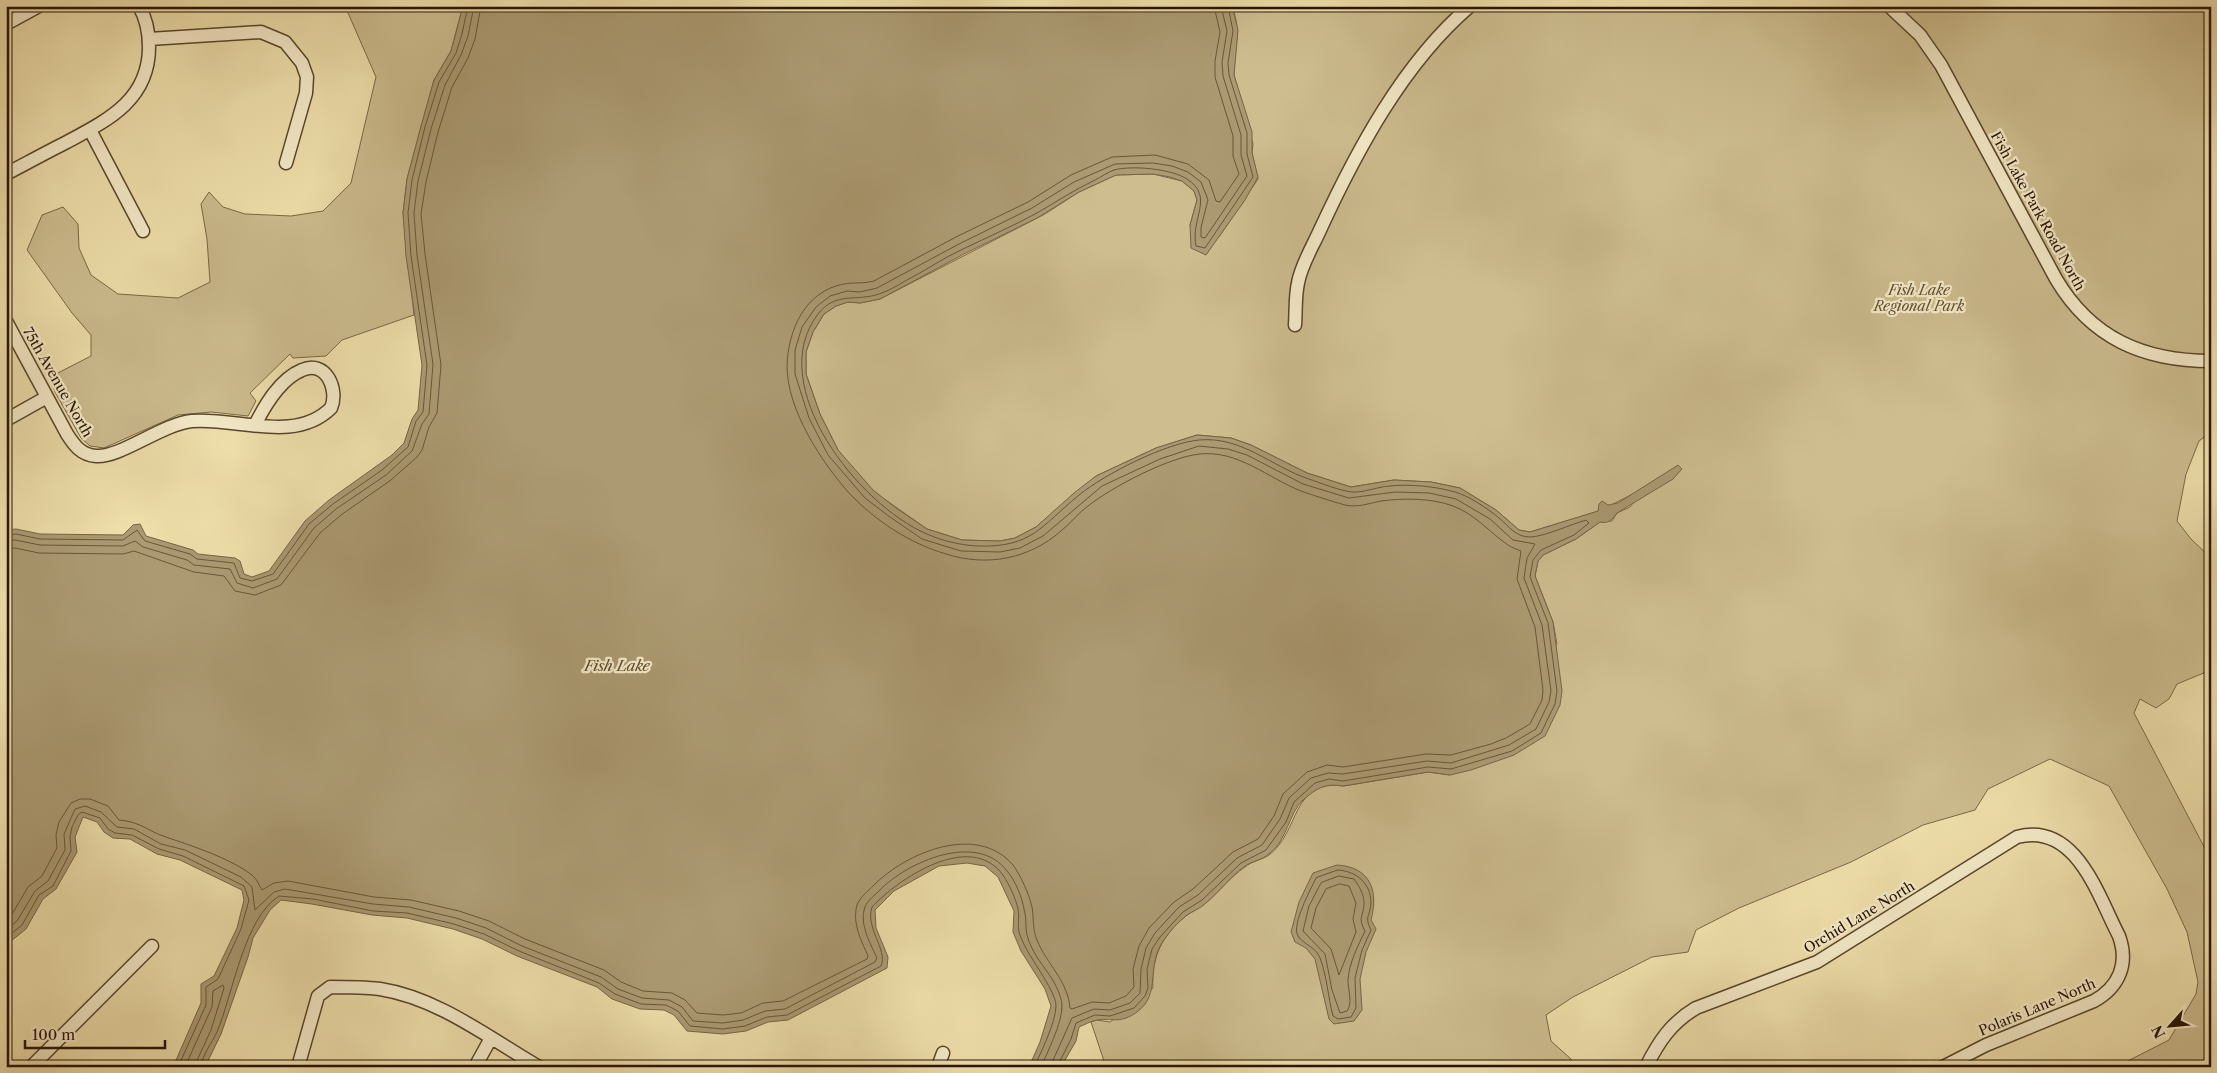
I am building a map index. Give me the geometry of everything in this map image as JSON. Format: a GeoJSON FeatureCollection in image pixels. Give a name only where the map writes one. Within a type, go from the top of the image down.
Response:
{"type":"FeatureCollection","features":[{"type":"Feature","properties":{"kind":"street"},"geometry":{"type":"LineString","coordinates":[[6,24],[39,6]]}},
{"type":"Feature","properties":{"kind":"street"},"geometry":{"type":"LineString","coordinates":[[6,174],[90,130],[121,110],[138,89],[146,66],[149,40],[139,6]]}},
{"type":"Feature","properties":{"kind":"street"},"geometry":{"type":"LineString","coordinates":[[1295,325],[1298,281],[1329,211],[1363,144],[1402,83],[1448,28],[1470,6]]}},
{"type":"Feature","properties":{"kind":"street","name":"Fish Lake Park Road North"},"geometry":{"type":"LineString","coordinates":[[1889,6],[1903,18],[1931,50],[2056,279],[2074,306],[2096,326],[2126,346],[2171,358],[2211,361]]}},
{"type":"Feature","properties":{"kind":"street"},"geometry":{"type":"LineString","coordinates":[[149,40],[261,32],[285,42],[302,63],[307,77],[306,93],[286,163]]}},
{"type":"Feature","properties":{"kind":"street"},"geometry":{"type":"LineString","coordinates":[[90,130],[143,231]]}},
{"type":"Feature","properties":{"kind":"street","name":"75th Avenue North"},"geometry":{"type":"LineString","coordinates":[[6,321],[72,442],[89,455],[104,456],[184,422],[209,421],[255,425]]}},
{"type":"Feature","properties":{"kind":"street"},"geometry":{"type":"LineString","coordinates":[[307,368],[316,369],[325,374],[332,382],[335,391],[331,408],[316,419],[280,428],[255,425],[271,398],[300,370],[307,368]]}},
{"type":"Feature","properties":{"kind":"street"},"geometry":{"type":"LineString","coordinates":[[6,420],[47,397]]}},
{"type":"Feature","properties":{"kind":"street","name":"Orchid Lane North"},"geometry":{"type":"LineString","coordinates":[[1646,1067],[1664,1035],[1682,1017],[1696,1008],[1817,962],[2017,837],[2034,834],[2047,836]]}},
{"type":"Feature","properties":{"kind":"street","name":"Polaris Lane North"},"geometry":{"type":"LineString","coordinates":[[1943,1067],[1986,1045],[2094,1001],[2104,995],[2120,977],[2124,949],[2115,928],[2076,855],[2067,846],[2047,836]]}},
{"type":"Feature","properties":{"kind":"street"},"geometry":{"type":"LineString","coordinates":[[31,1067],[152,946]]}},
{"type":"Feature","properties":{"kind":"street"},"geometry":{"type":"LineString","coordinates":[[298,1067],[318,996],[330,987],[380,989],[410,997],[458,1019],[539,1067]]}},
{"type":"Feature","properties":{"kind":"street"},"geometry":{"type":"LineString","coordinates":[[475,1067],[491,1038]]}},
{"type":"Feature","properties":{"kind":"street"},"geometry":{"type":"LineString","coordinates":[[938,1067],[943,1053]]}},
{"type":"Feature","properties":{"kind":"green space"},"geometry":{"type":"Polygon","coordinates":[[[345,6],[463,6],[451,51],[434,80],[407,179],[403,213],[414,315],[342,340],[326,356],[293,358],[290,354],[250,393],[256,401],[248,416],[211,412],[178,415],[104,448],[90,446],[81,438],[55,392],[50,377],[91,356],[91,335],[72,313],[27,250],[42,215],[63,207],[78,224],[79,248],[91,275],[118,294],[178,298],[210,282],[207,239],[201,204],[209,192],[223,207],[245,214],[291,216],[323,211],[351,183],[376,77],[345,6]]]}},
{"type":"Feature","properties":{"kind":"green space","name":"Fish Lake Regional Park"},"geometry":{"type":"Polygon","coordinates":[[[1232,6],[2211,6],[2211,432],[2199,441],[2186,474],[2177,521],[2191,539],[2211,558],[2211,670],[2177,684],[2169,699],[2156,708],[2140,699],[2134,713],[2211,860],[2211,1067],[2116,1067],[2169,1040],[2196,994],[2198,982],[2187,932],[2167,889],[2109,786],[2050,759],[1988,789],[1975,810],[1923,825],[1851,862],[1739,908],[1696,930],[1688,952],[1652,957],[1573,997],[1546,1015],[1551,1041],[1571,1059],[1570,1067],[1106,1067],[1091,1022],[1097,1020],[1110,1022],[1153,988],[1156,957],[1170,931],[1186,916],[1206,903],[1240,871],[1251,863],[1269,855],[1279,845],[1305,798],[1314,790],[1327,786],[1344,786],[1428,772],[1450,775],[1557,644],[1553,622],[1535,576],[1538,561],[1543,555],[1576,539],[1600,522],[1612,521],[1617,513],[1630,507],[1643,489],[1599,511],[1530,532],[1519,530],[1496,510],[1460,488],[1431,482],[1394,480],[1351,487],[1307,473],[1251,445],[1231,438],[1197,435],[1156,448],[1096,476],[1036,527],[1015,538],[1000,541],[962,540],[927,529],[873,491],[850,466],[838,450],[820,414],[806,374],[806,352],[813,332],[824,314],[836,306],[848,302],[860,303],[880,299],[1045,214],[1079,192],[1116,175],[1153,174],[1182,181],[1194,191],[1197,200],[1190,225],[1219,237],[1258,179],[1252,153],[1253,144],[1234,75],[1237,26],[1232,6]]]}},
{"type":"Feature","properties":{"kind":"water","name":"Fish Lake"},"geometry":{"type":"Polygon","coordinates":[[[463,6],[1232,6],[1238,30],[1234,75],[1252,132],[1252,153],[1258,177],[1245,200],[1206,255],[1191,248],[1190,225],[1197,200],[1194,191],[1182,181],[1170,177],[1153,174],[1116,175],[1079,192],[1037,218],[880,299],[860,303],[848,302],[836,306],[824,314],[813,332],[806,352],[806,374],[820,414],[838,450],[873,490],[927,529],[962,540],[1000,541],[1015,538],[1036,527],[1096,476],[1156,448],[1197,435],[1231,438],[1251,445],[1307,473],[1351,487],[1394,480],[1431,482],[1460,488],[1496,510],[1519,530],[1530,532],[1598,511],[1599,504],[1602,501],[1608,505],[1618,503],[1678,465],[1682,469],[1673,479],[1617,513],[1610,521],[1600,522],[1576,539],[1543,555],[1538,561],[1535,576],[1553,622],[1562,691],[1560,705],[1545,736],[1514,755],[1471,770],[1450,775],[1428,772],[1343,786],[1331,785],[1321,787],[1313,792],[1298,806],[1284,835],[1275,848],[1266,856],[1240,870],[1206,903],[1187,915],[1169,933],[1158,950],[1152,988],[1145,1005],[1126,1018],[1097,1020],[1079,1027],[1076,1041],[1061,1067],[1029,1067],[1040,1042],[1051,1006],[1045,989],[1021,951],[1013,932],[1014,911],[998,877],[985,866],[967,863],[939,866],[894,891],[875,910],[876,928],[888,957],[887,968],[788,1020],[768,1022],[746,1031],[723,1034],[687,1031],[674,1015],[664,1010],[640,1009],[612,999],[597,987],[517,956],[482,939],[453,929],[407,918],[372,915],[281,900],[270,910],[253,938],[221,1034],[205,1067],[173,1067],[201,1003],[201,984],[214,976],[237,928],[244,900],[242,890],[180,860],[157,854],[130,839],[113,838],[104,832],[97,822],[83,817],[75,837],[77,852],[56,889],[43,899],[26,929],[6,945],[6,530],[16,529],[40,534],[123,535],[133,525],[140,524],[146,536],[193,550],[198,554],[235,558],[240,561],[244,574],[252,577],[269,571],[305,521],[329,500],[392,455],[404,443],[412,419],[418,410],[422,365],[406,256],[403,213],[407,179],[434,80],[451,51],[463,6]]]}},
{"type":"Feature","properties":{"kind":"water"},"geometry":{"type":"Polygon","coordinates":[[[1337,865],[1357,870],[1369,882],[1374,899],[1371,920],[1376,929],[1366,952],[1360,979],[1362,1010],[1354,1021],[1334,1024],[1329,1019],[1315,959],[1306,948],[1295,942],[1291,932],[1299,902],[1313,873],[1337,865]]]}}]}
